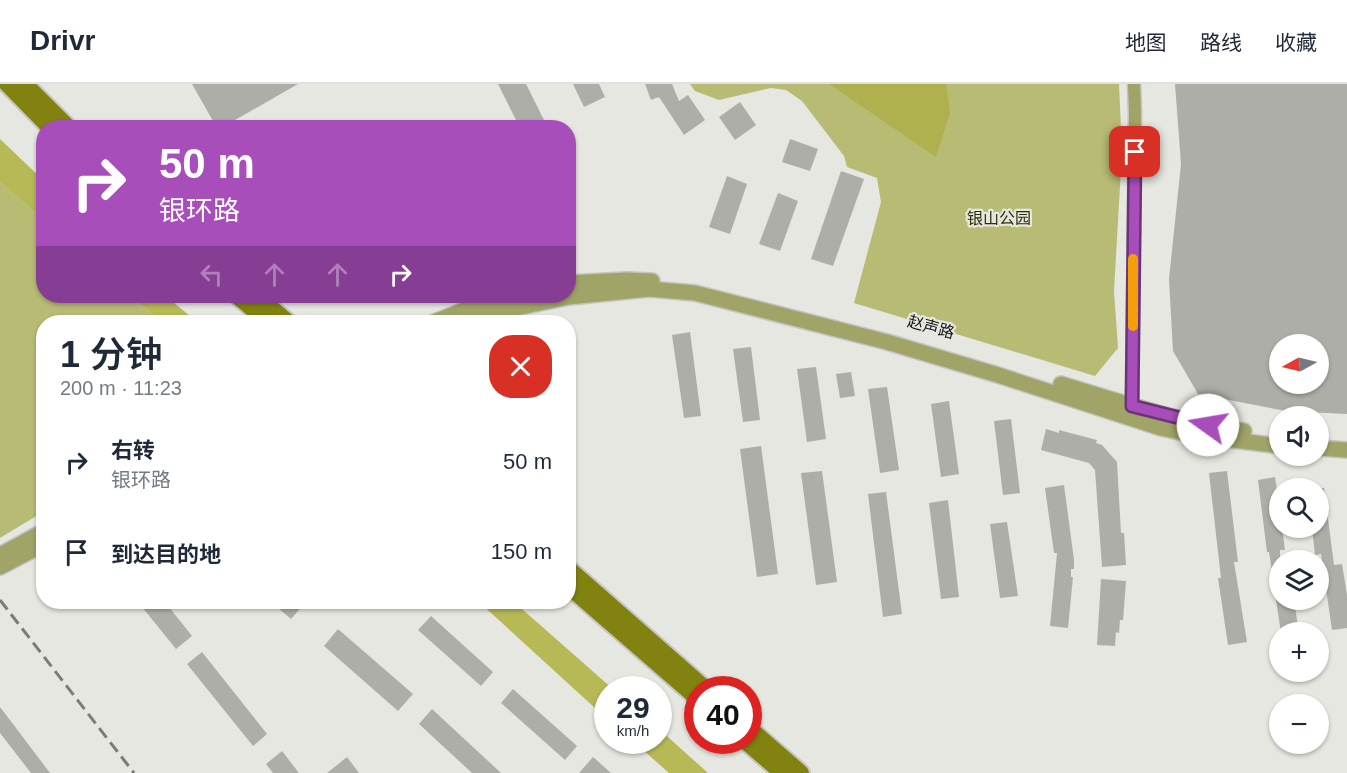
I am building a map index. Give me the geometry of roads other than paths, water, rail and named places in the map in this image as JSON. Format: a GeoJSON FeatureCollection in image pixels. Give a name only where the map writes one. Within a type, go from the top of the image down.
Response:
{"type":"FeatureCollection","features":[{"type":"Feature","properties":{"kind":"main road"},"geometry":{"type":"LineString","coordinates":[[7,84],[42,120]]}},
{"type":"Feature","properties":{"kind":"main road"},"geometry":{"type":"LineString","coordinates":[[25,84],[61,120]]}},
{"type":"Feature","properties":{"kind":"main road"},"geometry":{"type":"LineString","coordinates":[[245,303],[260,315]]}},
{"type":"Feature","properties":{"kind":"main road"},"geometry":{"type":"LineString","coordinates":[[265,303],[280,315]]}},
{"type":"Feature","properties":{"kind":"main road"},"geometry":{"type":"LineString","coordinates":[[576,575],[691,676]]}},
{"type":"Feature","properties":{"kind":"main road"},"geometry":{"type":"LineString","coordinates":[[576,593],[684,687]]}},
{"type":"Feature","properties":{"kind":"main road"},"geometry":{"type":"LineString","coordinates":[[762,739],[801,773]]}},
{"type":"Feature","properties":{"kind":"main road"},"geometry":{"type":"LineString","coordinates":[[760,754],[782,773]]}},
{"type":"Feature","properties":{"kind":"street"},"geometry":{"type":"LineString","coordinates":[[1132,406],[1136,113],[1134,84]]}},
{"type":"Feature","properties":{"kind":"street","name":"赵声路"},"geometry":{"type":"LineString","coordinates":[[576,283],[626,280],[701,285],[955,352],[1132,406],[1225,429],[1269,434]]}},
{"type":"Feature","properties":{"kind":"street"},"geometry":{"type":"LineString","coordinates":[[576,296],[650,289],[694,293],[887,342],[1009,378],[1161,428],[1193,435],[1269,445]]}},
{"type":"Feature","properties":{"kind":"street"},"geometry":{"type":"LineString","coordinates":[[452,315],[484,303]]}},
{"type":"Feature","properties":{"kind":"street"},"geometry":{"type":"LineString","coordinates":[[489,315],[539,303]]}},
{"type":"Feature","properties":{"kind":"street"},"geometry":{"type":"LineString","coordinates":[[1329,438],[1347,439]]}},
{"type":"Feature","properties":{"kind":"street"},"geometry":{"type":"LineString","coordinates":[[1329,449],[1347,450]]}},
{"type":"Feature","properties":{"kind":"street"},"geometry":{"type":"LineString","coordinates":[[0,555],[36,535]]}},
{"type":"Feature","properties":{"kind":"street"},"geometry":{"type":"LineString","coordinates":[[0,567],[36,548]]}},
{"type":"Feature","properties":{"kind":"railway"},"geometry":{"type":"LineString","coordinates":[[0,600],[134,773]]}},
{"type":"Feature","properties":{"kind":"park label","name":"银山公园"},"geometry":{"type":"Point","coordinates":[999,218]}}]}
